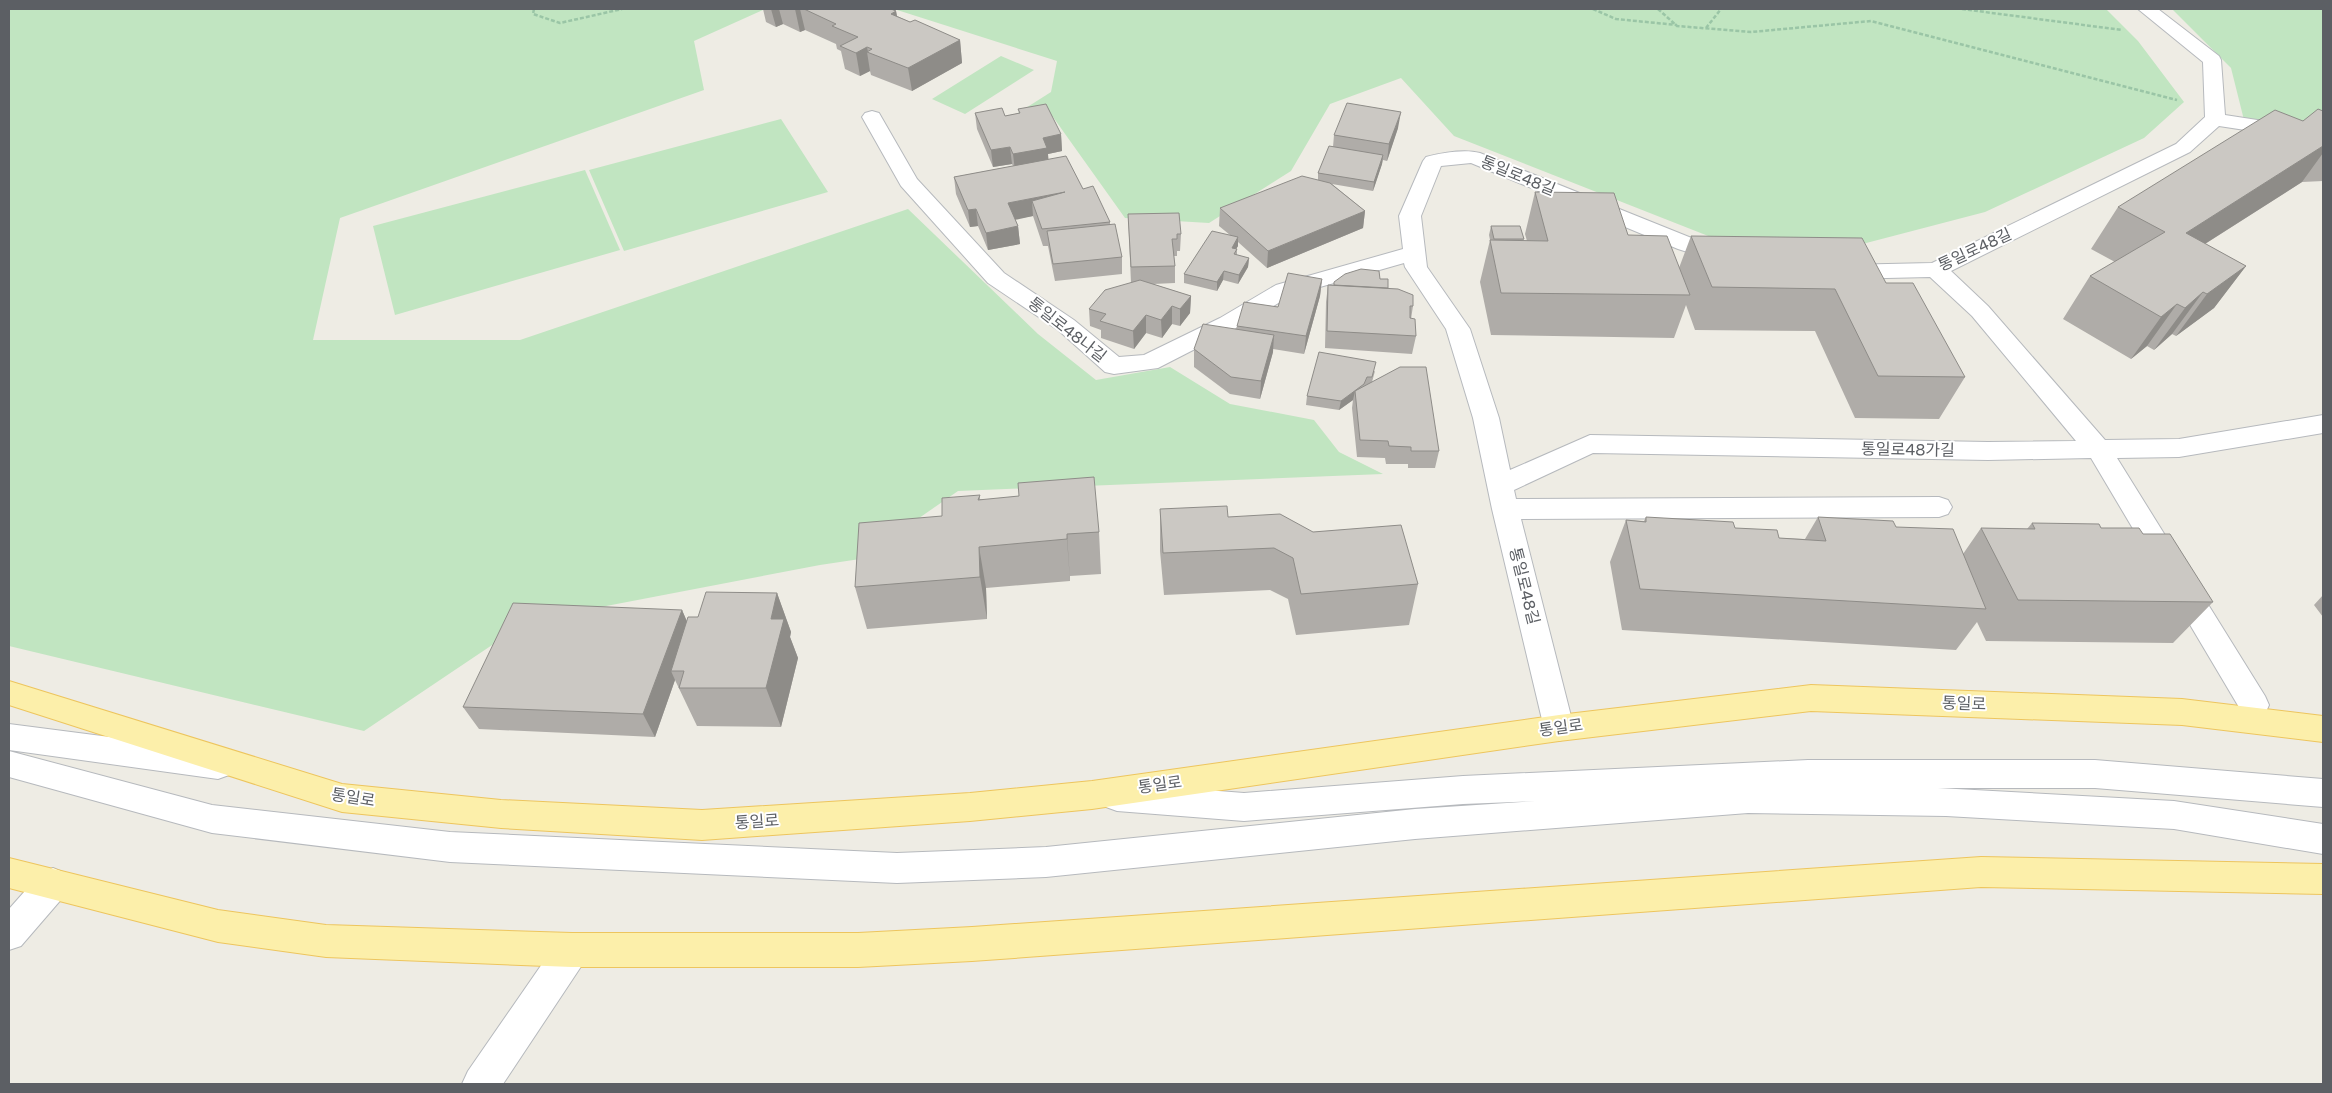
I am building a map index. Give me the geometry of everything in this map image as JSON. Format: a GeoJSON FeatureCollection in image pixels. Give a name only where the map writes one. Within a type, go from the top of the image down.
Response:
{"type":"FeatureCollection","features":[{"type":"Feature","properties":{"kind":"main road","name":"통일로"},"geometry":{"type":"LineString","coordinates":[[9,693],[342,798],[500,814],[702,825],[970,807],[1092,795],[1559,728],[1811,698],[2182,712],[2323,729]]}},
{"type":"Feature","properties":{"kind":"main road"},"geometry":{"type":"LineString","coordinates":[[9,873],[218,926],[326,941],[572,950],[858,950],[1338,919],[1981,872],[2323,879]]}},
{"type":"Feature","properties":{"kind":"street"},"geometry":{"type":"LineString","coordinates":[[2148,9],[2212,60],[2215,114],[2323,136]]}},
{"type":"Feature","properties":{"kind":"street","name":"통일로48길"},"geometry":{"type":"LineString","coordinates":[[1822,272],[1936,270],[2183,148],[2215,114]]}},
{"type":"Feature","properties":{"kind":"street","name":"통일로48나길"},"geometry":{"type":"LineString","coordinates":[[872,117],[908,182],[996,278],[1066,325],[1114,366],[1149,362],[1228,323],[1284,290],[1414,253]]}},
{"type":"Feature","properties":{"kind":"street","name":"통일로48길"},"geometry":{"type":"LineString","coordinates":[[1559,728],[1502,497],[1486,418],[1458,329],[1416,267],[1410,216],[1433,161],[1473,157],[1686,244],[1738,261]]}},
{"type":"Feature","properties":{"kind":"street"},"geometry":{"type":"LineString","coordinates":[[1936,270],[1980,311],[2098,449],[2254,705]]}},
{"type":"Feature","properties":{"kind":"street","name":"통일로48가길"},"geometry":{"type":"LineString","coordinates":[[1502,497],[1590,444],[1988,451],[2179,448],[2323,424]]}},
{"type":"Feature","properties":{"kind":"street"},"geometry":{"type":"LineString","coordinates":[[1502,497],[1939,507]]}},
{"type":"Feature","properties":{"kind":"street"},"geometry":{"type":"LineString","coordinates":[[9,737],[249,770]]}},
{"type":"Feature","properties":{"kind":"street"},"geometry":{"type":"LineString","coordinates":[[9,764],[212,819],[440,846],[898,868],[1046,862],[1415,824],[1748,800],[1946,802],[2174,815],[2323,840]]}},
{"type":"Feature","properties":{"kind":"street"},"geometry":{"type":"LineString","coordinates":[[1092,795],[1244,807],[1464,790],[1808,774],[2095,774],[2323,793]]}},
{"type":"Feature","properties":{"kind":"street"},"geometry":{"type":"LineString","coordinates":[[9,934],[52,884]]}},
{"type":"Feature","properties":{"kind":"street"},"geometry":{"type":"LineString","coordinates":[[481,1084],[572,950]]}},
{"type":"Feature","properties":{"kind":"path"},"geometry":{"type":"LineString","coordinates":[[534,9],[533,14],[560,23],[622,10]]}},
{"type":"Feature","properties":{"kind":"path"},"geometry":{"type":"LineString","coordinates":[[1593,9],[1616,19],[1751,32],[1872,21],[2215,114]]}},
{"type":"Feature","properties":{"kind":"path"},"geometry":{"type":"LineString","coordinates":[[1658,9],[1678,26]]}},
{"type":"Feature","properties":{"kind":"path"},"geometry":{"type":"LineString","coordinates":[[1706,28],[1721,9]]}},
{"type":"Feature","properties":{"kind":"path"},"geometry":{"type":"LineString","coordinates":[[1962,9],[2057,23],[2183,37]]}},
{"type":"Feature","properties":{"kind":"green space"},"geometry":{"type":"Polygon","coordinates":[[[9,9],[765,9],[694,41],[704,90],[340,218],[313,340],[520,340],[908,209],[1038,334],[1096,380],[1170,367],[1230,404],[1314,420],[1339,452],[1383,474],[958,491],[860,559],[528,621],[364,731],[9,646],[9,9]]]}},
{"type":"Feature","properties":{"kind":"green space"},"geometry":{"type":"Polygon","coordinates":[[[894,9],[2106,9],[2138,41],[2184,102],[2144,138],[1985,212],[1782,265],[1454,136],[1401,78],[1330,104],[1291,171],[1209,223],[1125,218],[1053,117],[1024,121],[1015,115],[1051,92],[1057,61],[894,9]]]}},
{"type":"Feature","properties":{"kind":"green space"},"geometry":{"type":"Polygon","coordinates":[[[2172,9],[2323,9],[2323,129],[2244,120],[2231,68],[2172,9]]]}},
{"type":"Feature","properties":{"kind":"green space"},"geometry":{"type":"Polygon","coordinates":[[[1001,56],[1034,70],[965,114],[932,99],[1001,56]]]}},
{"type":"Feature","properties":{"kind":"green space"},"geometry":{"type":"Polygon","coordinates":[[[781,119],[828,192],[624,251],[589,170],[781,119]]]}},
{"type":"Feature","properties":{"kind":"green space"},"geometry":{"type":"Polygon","coordinates":[[[585,170],[620,250],[395,315],[373,226],[585,170]]]}},
{"type":"Feature","properties":{"kind":"building"},"geometry":{"type":"Polygon","coordinates":[[[804,9],[891,9],[896,11],[891,14],[910,22],[915,20],[960,40],[908,68],[867,52],[872,49],[867,47],[856,53],[840,46],[858,37],[832,26],[836,24],[804,9]]]}},
{"type":"Feature","properties":{"kind":"building"},"geometry":{"type":"Polygon","coordinates":[[[1347,103],[1401,112],[1389,144],[1334,135],[1347,103]]]}},
{"type":"Feature","properties":{"kind":"building"},"geometry":{"type":"Polygon","coordinates":[[[1046,104],[1061,134],[1043,138],[1047,148],[1013,154],[1010,147],[991,150],[975,113],[1002,108],[1005,116],[1020,113],[1018,109],[1046,104]]]}},
{"type":"Feature","properties":{"kind":"building"},"geometry":{"type":"Polygon","coordinates":[[[2318,109],[2323,111],[2323,146],[2186,233],[2246,266],[2207,294],[2203,292],[2185,308],[2177,304],[2161,317],[2090,276],[2165,232],[2118,207],[2275,110],[2303,121],[2318,109]]]}},
{"type":"Feature","properties":{"kind":"building"},"geometry":{"type":"Polygon","coordinates":[[[1329,146],[1383,155],[1374,182],[1318,173],[1329,146]]]}},
{"type":"Feature","properties":{"kind":"building"},"geometry":{"type":"Polygon","coordinates":[[[1066,156],[1083,189],[1093,186],[1110,222],[1042,229],[1032,201],[1065,192],[1008,203],[1018,226],[986,233],[976,209],[968,210],[954,177],[1066,156]]]}},
{"type":"Feature","properties":{"kind":"building"},"geometry":{"type":"Polygon","coordinates":[[[1302,176],[1330,183],[1365,211],[1268,251],[1220,208],[1302,176]]]}},
{"type":"Feature","properties":{"kind":"building"},"geometry":{"type":"Polygon","coordinates":[[[1535,192],[1614,193],[1628,235],[1667,236],[1690,295],[1501,293],[1490,240],[1548,241],[1535,192]]]}},
{"type":"Feature","properties":{"kind":"building"},"geometry":{"type":"Polygon","coordinates":[[[1179,213],[1181,234],[1177,234],[1177,239],[1172,239],[1175,266],[1131,267],[1128,214],[1179,213]]]}},
{"type":"Feature","properties":{"kind":"building"},"geometry":{"type":"Polygon","coordinates":[[[1115,224],[1122,257],[1053,264],[1047,231],[1115,224]]]}},
{"type":"Feature","properties":{"kind":"building"},"geometry":{"type":"Polygon","coordinates":[[[1491,226],[1520,226],[1524,239],[1494,239],[1491,226]]]}},
{"type":"Feature","properties":{"kind":"building"},"geometry":{"type":"Polygon","coordinates":[[[1212,231],[1238,237],[1232,248],[1237,249],[1234,254],[1249,258],[1239,275],[1224,271],[1217,282],[1184,274],[1212,231]]]}},
{"type":"Feature","properties":{"kind":"building"},"geometry":{"type":"Polygon","coordinates":[[[1691,236],[1862,238],[1886,283],[1913,283],[1965,377],[1878,376],[1835,289],[1712,287],[1691,236]]]}},
{"type":"Feature","properties":{"kind":"building"},"geometry":{"type":"Polygon","coordinates":[[[1361,269],[1379,271],[1380,279],[1388,279],[1388,288],[1334,285],[1334,282],[1345,274],[1361,269]]]}},
{"type":"Feature","properties":{"kind":"building"},"geometry":{"type":"Polygon","coordinates":[[[1288,273],[1322,279],[1306,336],[1237,326],[1244,302],[1278,307],[1288,273]]]}},
{"type":"Feature","properties":{"kind":"building"},"geometry":{"type":"Polygon","coordinates":[[[1140,280],[1191,296],[1180,309],[1172,306],[1161,320],[1146,315],[1133,331],[1100,321],[1106,314],[1089,309],[1105,290],[1140,280]]]}},
{"type":"Feature","properties":{"kind":"building"},"geometry":{"type":"Polygon","coordinates":[[[1328,285],[1398,289],[1413,295],[1413,306],[1410,306],[1410,318],[1415,319],[1416,336],[1327,331],[1328,285]]]}},
{"type":"Feature","properties":{"kind":"building"},"geometry":{"type":"Polygon","coordinates":[[[1203,324],[1274,335],[1261,381],[1231,377],[1194,349],[1203,324]]]}},
{"type":"Feature","properties":{"kind":"building"},"geometry":{"type":"Polygon","coordinates":[[[1319,352],[1376,362],[1372,377],[1367,377],[1364,384],[1341,401],[1307,396],[1319,352]]]}},
{"type":"Feature","properties":{"kind":"building"},"geometry":{"type":"Polygon","coordinates":[[[1400,367],[1426,367],[1439,451],[1411,451],[1411,447],[1389,446],[1388,441],[1360,440],[1355,391],[1400,367]]]}},
{"type":"Feature","properties":{"kind":"building"},"geometry":{"type":"Polygon","coordinates":[[[1094,477],[1099,532],[1067,534],[1067,539],[979,547],[980,577],[855,587],[859,523],[942,516],[942,498],[980,495],[978,500],[1019,496],[1018,483],[1094,477]]]}},
{"type":"Feature","properties":{"kind":"building"},"geometry":{"type":"Polygon","coordinates":[[[1227,506],[1228,517],[1280,514],[1313,532],[1401,525],[1418,584],[1301,594],[1293,558],[1274,548],[1163,553],[1160,509],[1227,506]]]}},
{"type":"Feature","properties":{"kind":"building"},"geometry":{"type":"Polygon","coordinates":[[[1646,517],[1733,522],[1735,528],[1777,530],[1779,538],[1826,541],[1818,517],[1893,521],[1896,527],[1953,529],[1986,609],[1640,589],[1626,520],[1646,522],[1646,517]]]}},
{"type":"Feature","properties":{"kind":"building"},"geometry":{"type":"Polygon","coordinates":[[[2032,523],[2099,524],[2101,528],[2139,528],[2143,534],[2170,534],[2213,602],[2018,600],[1981,528],[2035,529],[2032,523]]]}},
{"type":"Feature","properties":{"kind":"building"},"geometry":{"type":"Polygon","coordinates":[[[706,592],[777,593],[771,619],[784,619],[766,688],[679,688],[684,671],[671,671],[688,617],[698,617],[706,592]]]}},
{"type":"Feature","properties":{"kind":"building"},"geometry":{"type":"Polygon","coordinates":[[[513,603],[682,610],[643,714],[463,707],[513,603]]]}}]}
